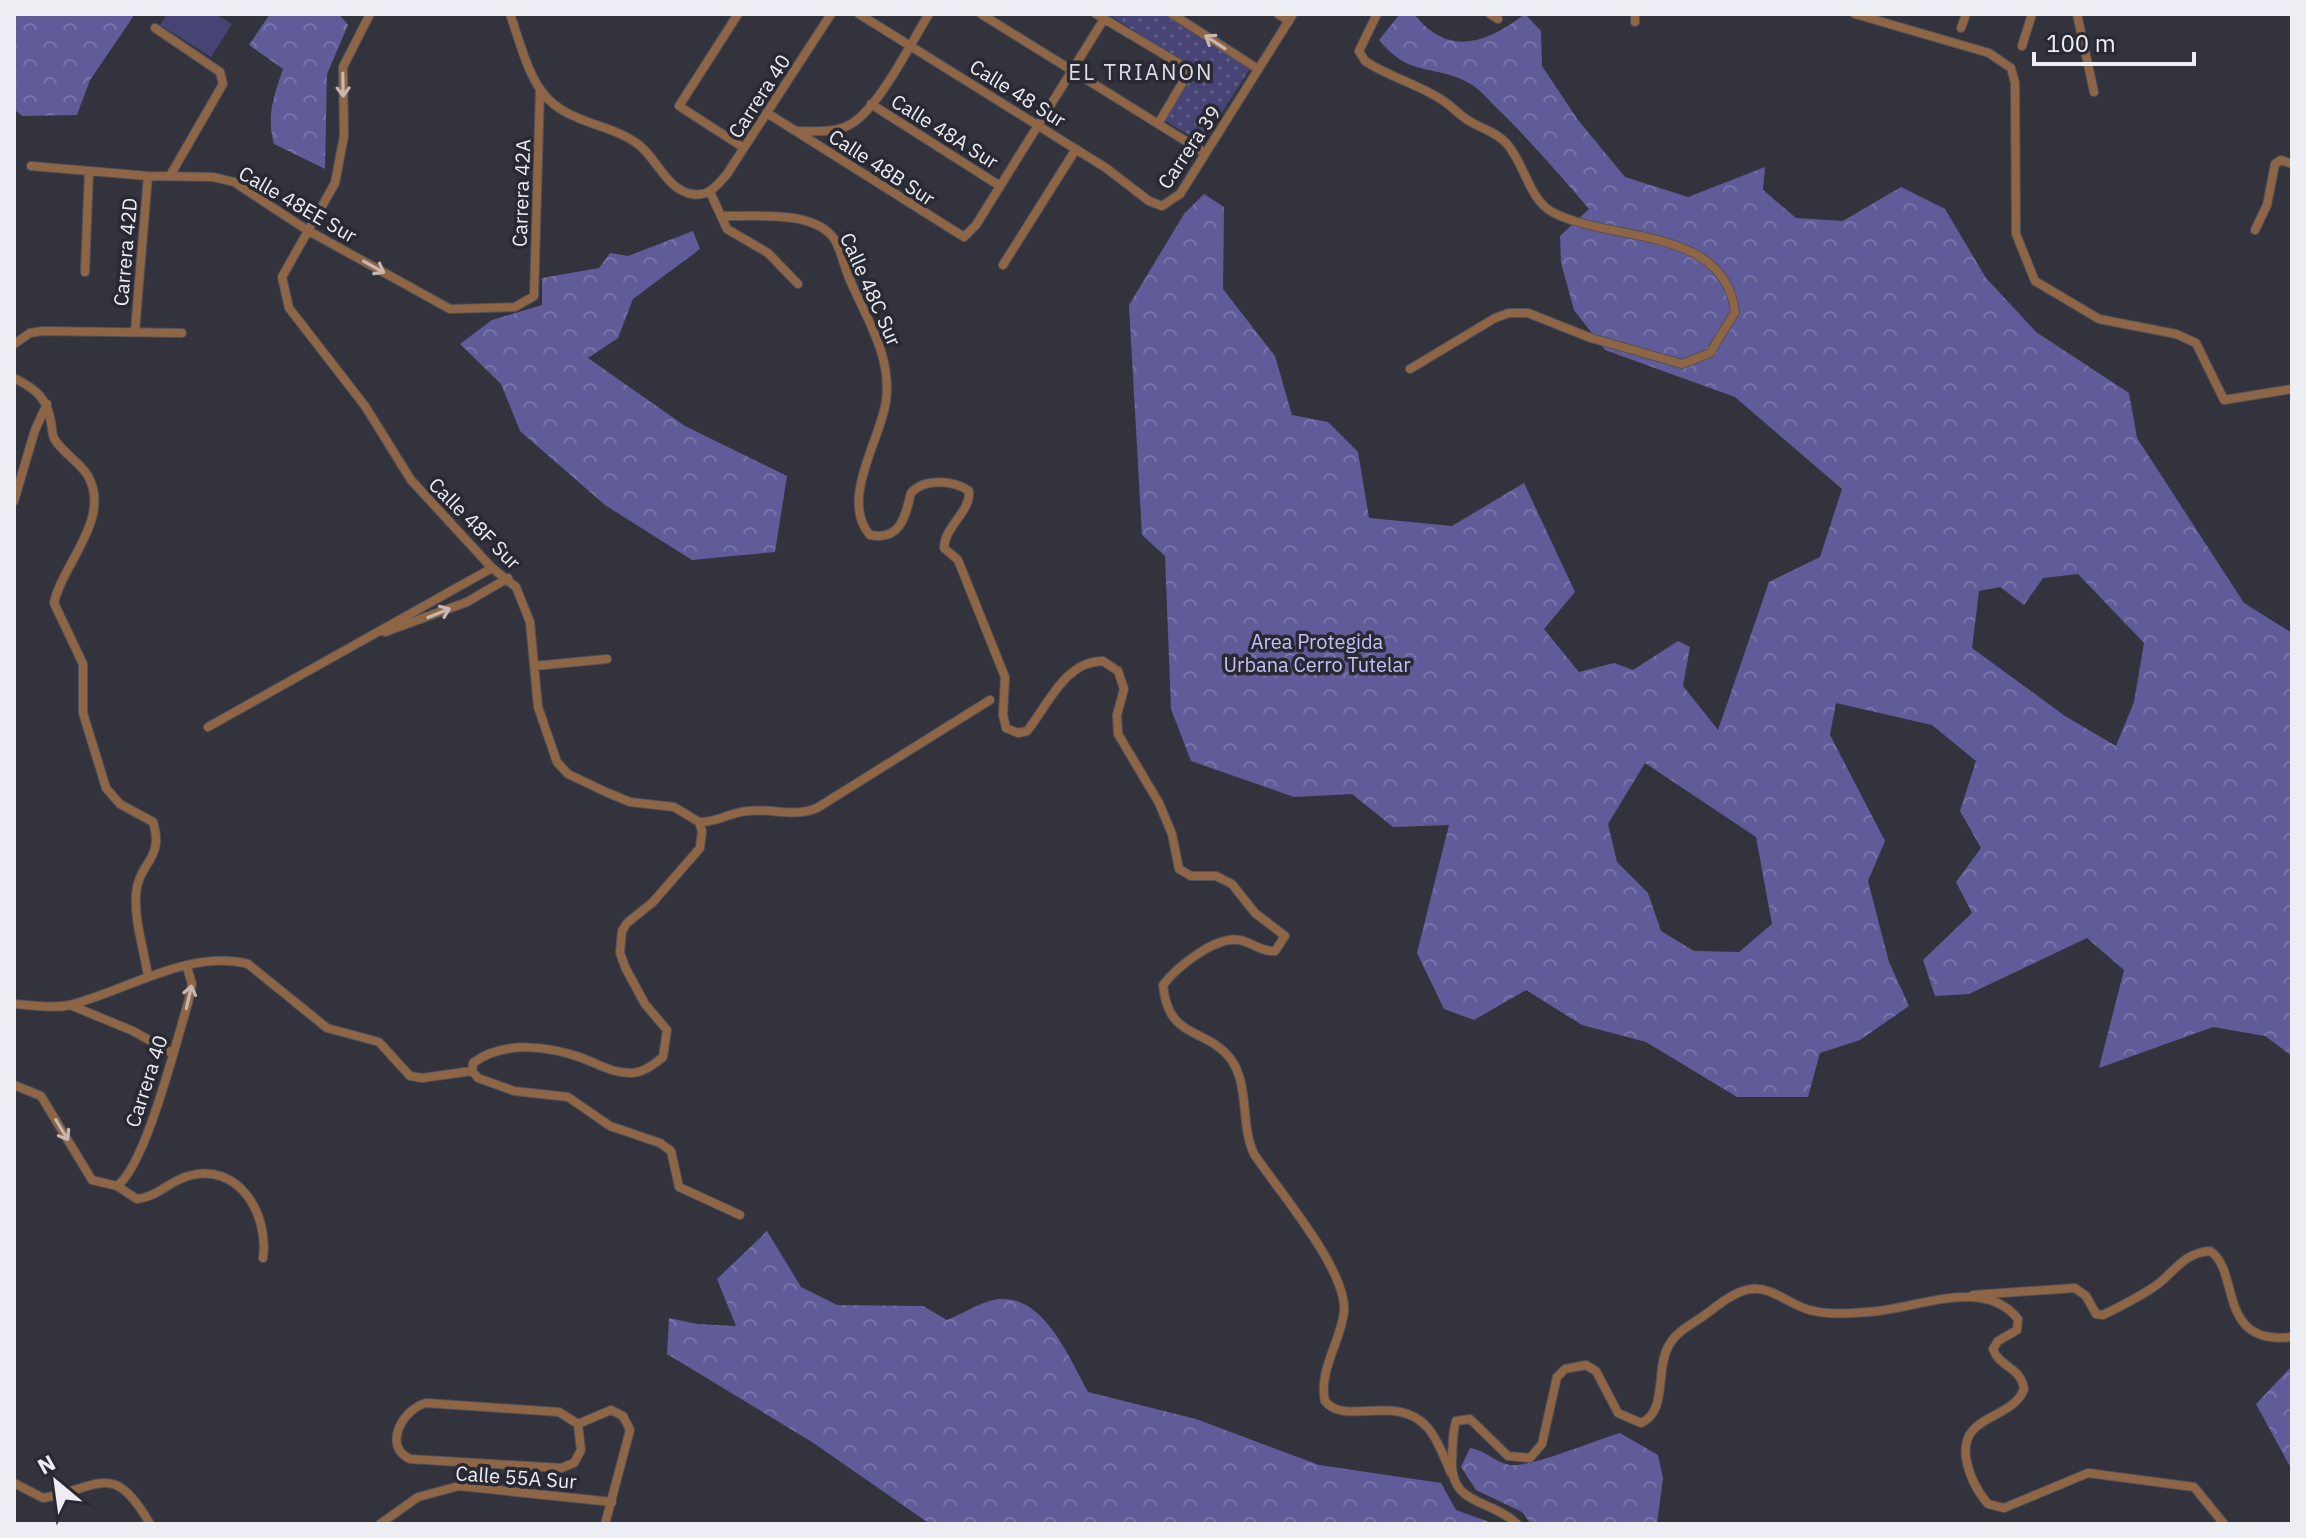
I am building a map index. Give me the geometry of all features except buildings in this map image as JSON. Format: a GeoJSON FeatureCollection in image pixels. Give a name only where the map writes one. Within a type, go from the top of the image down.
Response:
{"type":"FeatureCollection","features":[{"type":"Feature","properties":{"kind":"street"},"geometry":{"type":"LineString","coordinates":[[306,229],[335,183],[344,136],[343,67],[370,14]]}},
{"type":"Feature","properties":{"kind":"street"},"geometry":{"type":"LineString","coordinates":[[510,14],[540,90],[568,113],[638,145],[677,188],[692,194],[710,192],[727,229],[768,253],[798,284]]}},
{"type":"Feature","properties":{"kind":"street"},"geometry":{"type":"LineString","coordinates":[[738,14],[679,106],[744,148]]}},
{"type":"Feature","properties":{"kind":"street","name":"Carrera 40"},"geometry":{"type":"LineString","coordinates":[[710,192],[744,148],[831,14]]}},
{"type":"Feature","properties":{"kind":"street","name":"Calle 48 Sur"},"geometry":{"type":"LineString","coordinates":[[859,14],[1039,125],[1156,205]]}},
{"type":"Feature","properties":{"kind":"street"},"geometry":{"type":"LineString","coordinates":[[797,131],[848,126],[871,104],[929,14]]}},
{"type":"Feature","properties":{"kind":"street"},"geometry":{"type":"LineString","coordinates":[[981,14],[1205,153]]}},
{"type":"Feature","properties":{"kind":"street"},"geometry":{"type":"LineString","coordinates":[[1172,14],[1258,69]]}},
{"type":"Feature","properties":{"kind":"street"},"geometry":{"type":"LineString","coordinates":[[1278,14],[1291,18]]}},
{"type":"Feature","properties":{"kind":"street"},"geometry":{"type":"LineString","coordinates":[[1377,14],[1360,45],[1360,54],[1369,64],[1425,91],[1504,140],[1546,208],[1586,225],[1666,241],[1685,249],[1720,275],[1735,312],[1710,353],[1682,364],[1591,338],[1528,313],[1509,313],[1495,318],[1410,369]]}},
{"type":"Feature","properties":{"kind":"street"},"geometry":{"type":"LineString","coordinates":[[1855,14],[1989,53],[2011,68],[2015,83],[2016,234],[2026,265],[2041,286],[2099,319],[2176,334],[2196,343],[2224,400],[2292,389]]}},
{"type":"Feature","properties":{"kind":"street"},"geometry":{"type":"LineString","coordinates":[[1961,28],[1966,14]]}},
{"type":"Feature","properties":{"kind":"street"},"geometry":{"type":"LineString","coordinates":[[2022,46],[2032,14]]}},
{"type":"Feature","properties":{"kind":"street"},"geometry":{"type":"LineString","coordinates":[[2077,14],[2094,92]]}},
{"type":"Feature","properties":{"kind":"street"},"geometry":{"type":"LineString","coordinates":[[1000,186],[1039,125],[1100,16],[1190,70],[1158,124]]}},
{"type":"Feature","properties":{"kind":"street","name":"Carrera 39"},"geometry":{"type":"LineString","coordinates":[[1156,205],[1168,205],[1176,200],[1291,18]]}},
{"type":"Feature","properties":{"kind":"street"},"geometry":{"type":"LineString","coordinates":[[155,28],[220,72],[223,84],[171,174]]}},
{"type":"Feature","properties":{"kind":"street","name":"Carrera 42A"},"geometry":{"type":"LineString","coordinates":[[534,296],[540,90]]}},
{"type":"Feature","properties":{"kind":"street","name":"Calle 48A Sur"},"geometry":{"type":"LineString","coordinates":[[871,104],[1000,186]]}},
{"type":"Feature","properties":{"kind":"street","name":"Calle 48B Sur"},"geometry":{"type":"LineString","coordinates":[[767,113],[959,236],[964,237],[976,225],[1000,186]]}},
{"type":"Feature","properties":{"kind":"street"},"geometry":{"type":"LineString","coordinates":[[1003,265],[1076,149]]}},
{"type":"Feature","properties":{"kind":"street"},"geometry":{"type":"LineString","coordinates":[[2255,230],[2267,205],[2275,164],[2281,160],[2292,164]]}},
{"type":"Feature","properties":{"kind":"street","name":"Calle 48EE Sur"},"geometry":{"type":"LineString","coordinates":[[31,166],[148,176],[171,174],[234,182],[306,229],[450,309],[515,307],[534,296]]}},
{"type":"Feature","properties":{"kind":"street"},"geometry":{"type":"LineString","coordinates":[[85,272],[89,171]]}},
{"type":"Feature","properties":{"kind":"street","name":"Carrera 42D"},"geometry":{"type":"LineString","coordinates":[[135,331],[148,176]]}},
{"type":"Feature","properties":{"kind":"street","name":"Calle 48C Sur"},"geometry":{"type":"LineString","coordinates":[[721,216],[807,222],[824,229],[835,240],[882,349],[887,373],[883,417],[862,473],[862,524],[870,535],[883,538],[894,533],[904,521],[911,493],[926,483],[943,483],[969,491],[966,505],[947,532],[944,548],[958,560],[1005,677],[1003,715],[1006,728],[1018,733],[1027,731],[1081,664],[1103,661],[1114,667],[1124,689],[1117,715],[1118,734],[1159,803],[1172,834],[1179,869],[1191,876],[1216,876],[1232,884],[1255,913],[1285,936],[1279,947],[1268,951],[1246,941],[1230,940],[1173,972],[1163,985],[1165,1002],[1176,1021],[1191,1034],[1227,1055],[1236,1070],[1248,1141],[1254,1154],[1323,1249],[1338,1278],[1345,1307],[1342,1329],[1322,1390],[1325,1401],[1339,1411],[1390,1408],[1407,1412],[1428,1428],[1451,1473]]}},
{"type":"Feature","properties":{"kind":"street","name":"Calle 48F Sur"},"geometry":{"type":"LineString","coordinates":[[306,229],[282,277],[289,308],[365,406],[411,480],[492,568],[516,587],[530,622],[538,707],[551,749],[568,774],[630,802],[674,807],[699,822]]}},
{"type":"Feature","properties":{"kind":"street"},"geometry":{"type":"LineString","coordinates":[[14,344],[30,333],[43,331],[182,333]]}},
{"type":"Feature","properties":{"kind":"street"},"geometry":{"type":"LineString","coordinates":[[14,378],[31,387],[47,403],[53,439],[81,466],[91,481],[92,508],[85,540],[60,583],[54,603],[83,664],[83,713],[106,788],[120,804],[153,822],[157,836],[156,851],[136,894],[148,976]]}},
{"type":"Feature","properties":{"kind":"street"},"geometry":{"type":"LineString","coordinates":[[14,501],[35,430],[47,403]]}},
{"type":"Feature","properties":{"kind":"street"},"geometry":{"type":"LineString","coordinates":[[208,727],[492,568]]}},
{"type":"Feature","properties":{"kind":"street"},"geometry":{"type":"LineString","coordinates":[[365,638],[467,602],[508,578]]}},
{"type":"Feature","properties":{"kind":"street"},"geometry":{"type":"LineString","coordinates":[[534,666],[607,659]]}},
{"type":"Feature","properties":{"kind":"street"},"geometry":{"type":"LineString","coordinates":[[740,1215],[679,1187],[671,1151],[660,1143],[610,1126],[568,1097],[514,1091],[478,1078],[472,1071],[473,1063],[483,1055],[521,1047],[581,1057],[614,1071],[633,1073],[649,1068],[663,1057],[667,1030],[656,1021],[631,979],[620,953],[622,931],[653,902],[700,848],[702,831],[699,822],[712,823],[749,810],[801,815],[990,700]]}},
{"type":"Feature","properties":{"kind":"street"},"geometry":{"type":"LineString","coordinates":[[70,1005],[148,976],[232,960],[248,964],[327,1028],[379,1042],[410,1076],[422,1078],[472,1071]]}},
{"type":"Feature","properties":{"kind":"street","name":"Carrera 40"},"geometry":{"type":"LineString","coordinates":[[117,1186],[127,1178],[146,1136],[192,984],[187,967]]}},
{"type":"Feature","properties":{"kind":"street"},"geometry":{"type":"LineString","coordinates":[[14,1004],[70,1005],[112,1021],[172,1053]]}},
{"type":"Feature","properties":{"kind":"street"},"geometry":{"type":"LineString","coordinates":[[14,1085],[41,1096],[86,1171],[103,1184],[117,1186],[137,1199],[147,1198],[189,1175],[207,1173],[227,1179],[257,1205],[265,1242],[263,1258]]}},
{"type":"Feature","properties":{"kind":"street"},"geometry":{"type":"LineString","coordinates":[[1517,1524],[1459,1491],[1451,1473],[1456,1421],[1470,1419],[1508,1456],[1530,1458],[1542,1444],[1557,1377],[1575,1365],[1586,1365],[1596,1371],[1618,1413],[1641,1423],[1652,1418],[1657,1408],[1660,1369],[1668,1346],[1680,1331],[1741,1291],[1754,1288],[1812,1311],[1835,1313],[1887,1311],[1972,1295],[2075,1288],[2086,1296],[2096,1314],[2103,1315],[2160,1283],[2181,1261],[2195,1252],[2210,1251],[2221,1264],[2232,1306],[2240,1318],[2249,1327],[2269,1335],[2292,1337]]}},
{"type":"Feature","properties":{"kind":"street"},"geometry":{"type":"LineString","coordinates":[[1972,1295],[2011,1310],[2020,1324],[1993,1349],[1999,1360],[2022,1379],[2021,1395],[1979,1421],[1968,1434],[1965,1447],[1969,1472],[1988,1504],[2004,1508],[2088,1473],[2194,1487],[2224,1524]]}},
{"type":"Feature","properties":{"kind":"street"},"geometry":{"type":"LineString","coordinates":[[426,1403],[559,1412],[578,1424],[581,1450],[577,1460],[566,1467],[410,1459],[400,1453],[397,1444],[403,1418],[412,1408],[426,1403]]}},
{"type":"Feature","properties":{"kind":"street"},"geometry":{"type":"LineString","coordinates":[[578,1424],[606,1409],[620,1413],[630,1430],[605,1524]]}},
{"type":"Feature","properties":{"kind":"street"},"geometry":{"type":"LineString","coordinates":[[14,1483],[43,1498],[83,1485],[107,1482],[122,1486],[134,1496],[150,1524]]}},
{"type":"Feature","properties":{"kind":"street","name":"Calle 55A Sur"},"geometry":{"type":"LineString","coordinates":[[380,1524],[418,1497],[459,1486],[612,1502]]}},
{"type":"Feature","properties":{"kind":"green space"},"geometry":{"type":"Polygon","coordinates":[[[14,14],[131,14],[133,17],[90,80],[77,115],[22,116],[14,109],[14,14]]]}},
{"type":"Feature","properties":{"kind":"green space"},"geometry":{"type":"Polygon","coordinates":[[[270,14],[339,14],[348,25],[327,74],[325,169],[274,144],[271,115],[283,69],[249,45],[270,14]]]}},
{"type":"Feature","properties":{"kind":"green space","name":"Area Protegida Urbana Cerro Tutelar"},"geometry":{"type":"Polygon","coordinates":[[[1400,14],[1414,14],[1441,37],[1468,41],[1497,32],[1525,14],[1541,31],[1542,66],[1578,120],[1625,177],[1688,197],[1765,167],[1763,190],[1796,218],[1843,221],[1901,187],[1945,209],[1986,278],[2036,332],[2129,393],[2137,438],[2244,603],[2292,633],[2292,1056],[2265,1036],[2213,1027],[2099,1068],[2124,970],[2087,938],[1969,994],[1935,996],[1923,960],[1972,913],[1956,882],[1981,848],[1960,811],[1976,761],[1932,725],[1836,703],[1830,735],[1885,841],[1868,881],[1889,962],[1909,1006],[1860,1040],[1820,1053],[1808,1097],[1737,1097],[1646,1042],[1582,1025],[1526,990],[1474,1020],[1444,1009],[1417,953],[1449,825],[1393,827],[1352,794],[1294,797],[1191,761],[1171,709],[1165,556],[1142,535],[1129,305],[1184,214],[1204,194],[1224,207],[1223,289],[1275,356],[1292,415],[1328,422],[1358,452],[1369,518],[1452,526],[1524,483],[1575,592],[1544,629],[1579,672],[1614,663],[1633,670],[1678,641],[1690,647],[1683,686],[1718,730],[1769,582],[1820,557],[1842,489],[1735,397],[1605,350],[1574,310],[1561,263],[1560,236],[1589,209],[1525,136],[1475,87],[1446,74],[1412,66],[1379,40],[1400,14]],[[2078,574],[2043,578],[2024,605],[2000,587],[1979,591],[1972,648],[2065,716],[2116,746],[2134,702],[2144,643],[2078,574]],[[1645,763],[1608,824],[1617,862],[1648,893],[1661,931],[1694,951],[1739,952],[1772,924],[1756,837],[1645,763]]]}},
{"type":"Feature","properties":{"kind":"green space"},"geometry":{"type":"Polygon","coordinates":[[[693,231],[700,249],[633,299],[618,338],[588,358],[685,426],[787,476],[775,552],[692,560],[605,505],[520,431],[501,384],[460,344],[492,320],[542,305],[542,278],[599,268],[610,253],[628,256],[693,231]]]}},
{"type":"Feature","properties":{"kind":"green space"},"geometry":{"type":"Polygon","coordinates":[[[767,1231],[801,1287],[837,1305],[923,1306],[947,1320],[994,1300],[1016,1301],[1030,1308],[1054,1332],[1088,1392],[1196,1419],[1319,1465],[1441,1483],[1456,1510],[1495,1524],[930,1524],[812,1442],[667,1354],[669,1318],[697,1324],[736,1326],[717,1279],[767,1231]]]}},
{"type":"Feature","properties":{"kind":"green space"},"geometry":{"type":"Polygon","coordinates":[[[2292,1366],[2292,1470],[2256,1404],[2292,1366]]]}},
{"type":"Feature","properties":{"kind":"green space"},"geometry":{"type":"Polygon","coordinates":[[[1620,1433],[1658,1455],[1663,1478],[1657,1524],[1531,1524],[1522,1512],[1476,1490],[1461,1467],[1470,1448],[1505,1464],[1519,1465],[1620,1433]]]}},
{"type":"Feature","properties":{"kind":"shaded area"},"geometry":{"type":"Polygon","coordinates":[[[167,14],[215,14],[232,24],[211,57],[160,25],[167,14]]]}},
{"type":"Feature","properties":{"kind":"shaded area"},"geometry":{"type":"Polygon","coordinates":[[[1108,14],[1163,14],[1250,69],[1202,143],[1164,120],[1194,69],[1108,14]]]}},
{"type":"Feature","properties":{"kind":"district","name":"EL TRIANON"},"geometry":{"type":"Point","coordinates":[1141,71]}}]}
